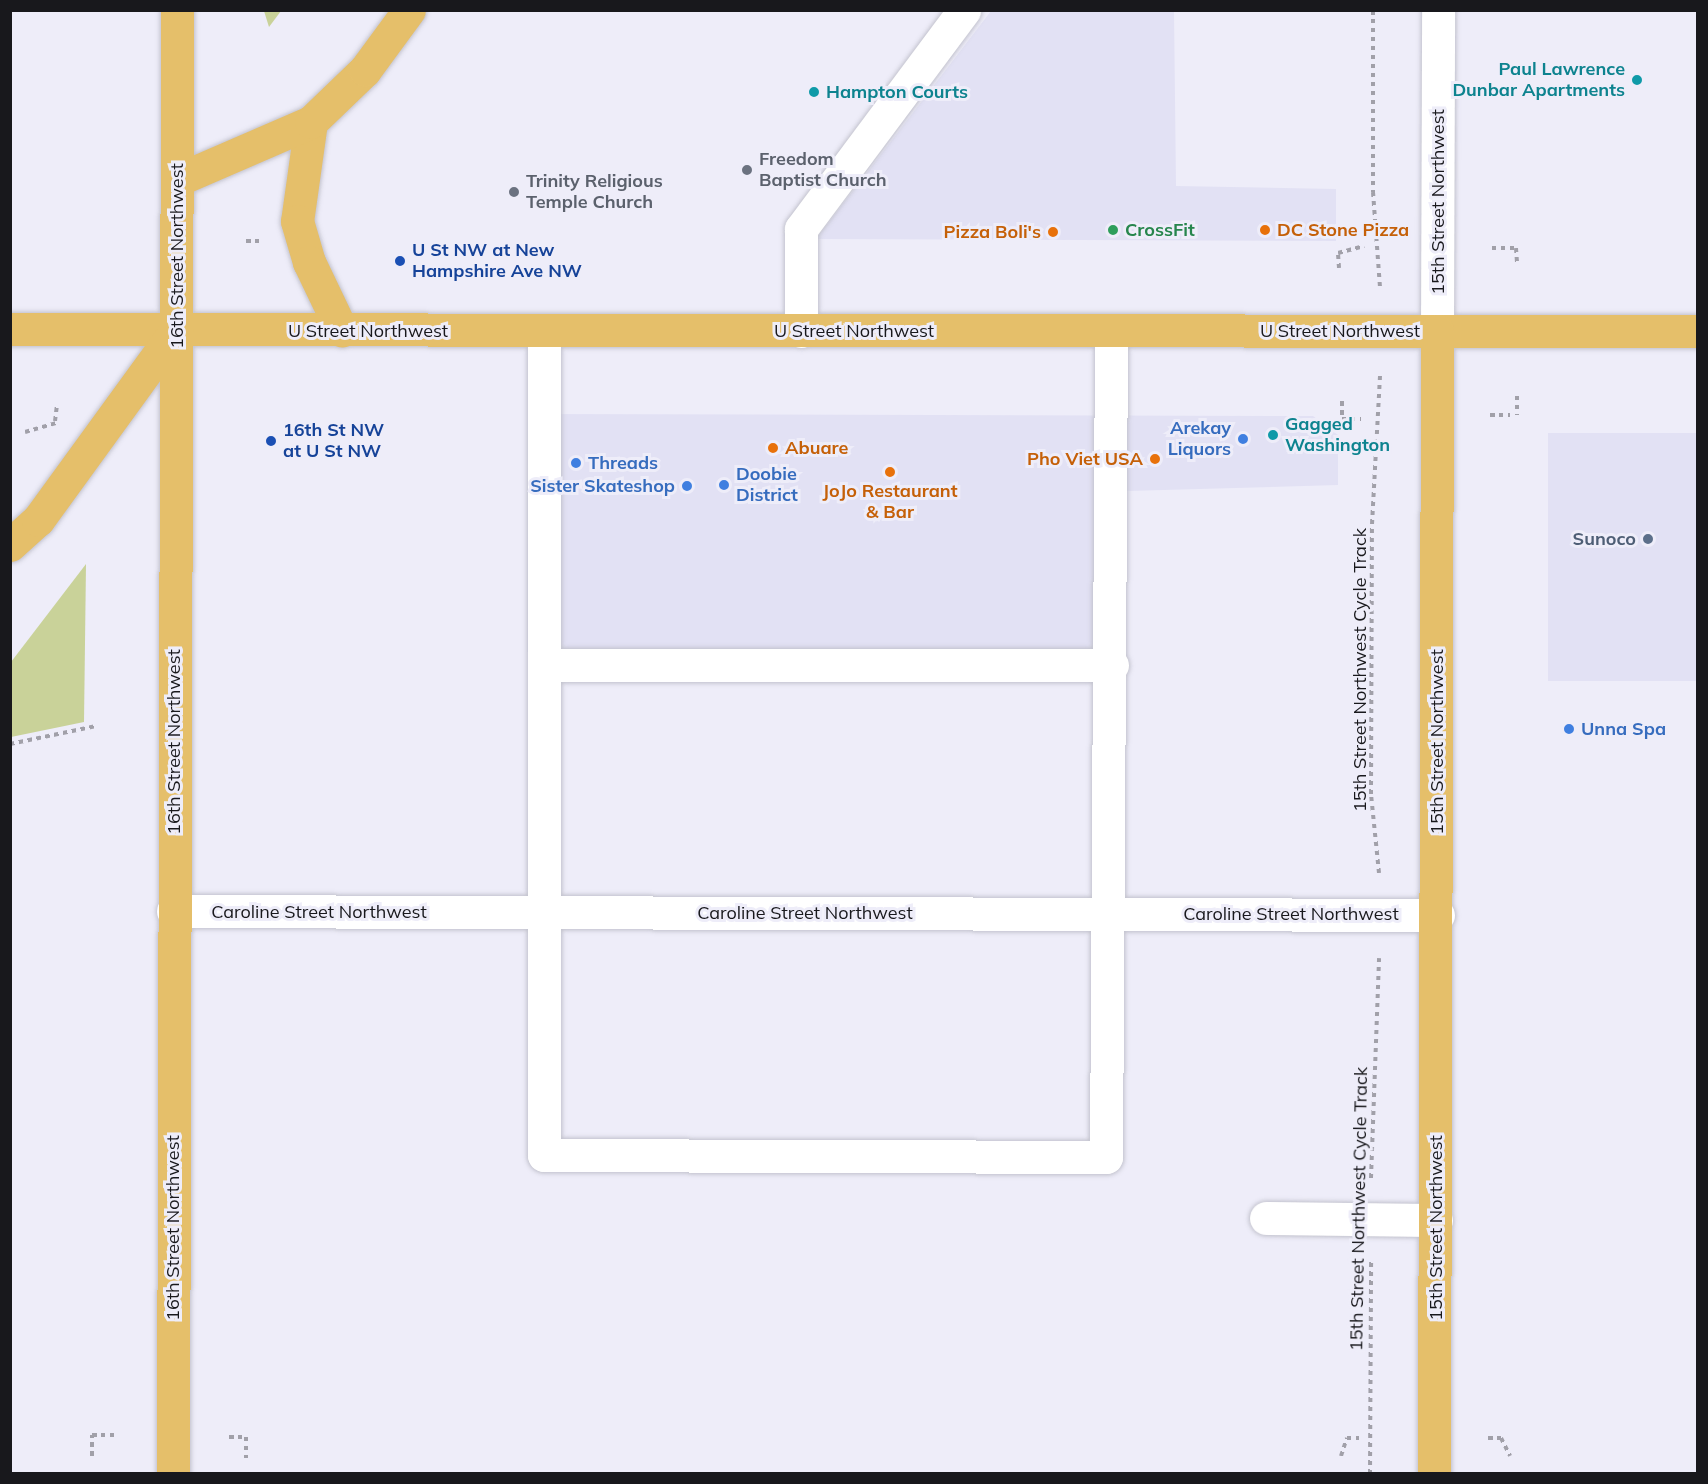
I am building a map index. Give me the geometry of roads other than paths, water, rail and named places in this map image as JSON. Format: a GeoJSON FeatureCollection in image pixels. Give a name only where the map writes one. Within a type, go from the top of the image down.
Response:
{"type":"FeatureCollection","features":[{"type":"Feature","properties":{"kind":"main road","name":"16th Street Northwest"},"geometry":{"type":"LineString","coordinates":[[173,1473],[177,10]]}},
{"type":"Feature","properties":{"kind":"main road"},"geometry":{"type":"LineString","coordinates":[[177,180],[311,122],[365,70],[409,10]]}},
{"type":"Feature","properties":{"kind":"main road"},"geometry":{"type":"LineString","coordinates":[[311,122],[297,221],[309,262],[342,331]]}},
{"type":"Feature","properties":{"kind":"main road","name":"U Street Northwest"},"geometry":{"type":"LineString","coordinates":[[10,328],[342,331],[1698,331]]}},
{"type":"Feature","properties":{"kind":"main road"},"geometry":{"type":"LineString","coordinates":[[10,545],[38,520],[176,330]]}},
{"type":"Feature","properties":{"kind":"main road","name":"15th Street Northwest"},"geometry":{"type":"LineString","coordinates":[[1434,1473],[1438,915],[1437,331]]}},
{"type":"Feature","properties":{"kind":"street"},"geometry":{"type":"LineString","coordinates":[[801,331],[801,229],[964,10]]}},
{"type":"Feature","properties":{"kind":"street","name":"15th Street Northwest"},"geometry":{"type":"LineString","coordinates":[[1437,331],[1438,10]]}},
{"type":"Feature","properties":{"kind":"street"},"geometry":{"type":"LineString","coordinates":[[544,331],[544,1155],[1106,1157],[1111,913],[1111,331]]}},
{"type":"Feature","properties":{"kind":"street"},"geometry":{"type":"LineString","coordinates":[[545,665],[1112,665]]}},
{"type":"Feature","properties":{"kind":"street","name":"Caroline Street Northwest"},"geometry":{"type":"LineString","coordinates":[[173,911],[1438,915]]}},
{"type":"Feature","properties":{"kind":"street"},"geometry":{"type":"LineString","coordinates":[[1266,1218],[1436,1220]]}},
{"type":"Feature","properties":{"kind":"place","name":"Paul Lawrence Dunbar Apartments"},"geometry":{"type":"Point","coordinates":[1637,80]}},
{"type":"Feature","properties":{"kind":"place","name":"Hampton Courts"},"geometry":{"type":"Point","coordinates":[814,92]}},
{"type":"Feature","properties":{"kind":"place","name":"Freedom Baptist Church"},"geometry":{"type":"Point","coordinates":[747,170]}},
{"type":"Feature","properties":{"kind":"place","name":"Trinity Religious Temple Church"},"geometry":{"type":"Point","coordinates":[514,192]}},
{"type":"Feature","properties":{"kind":"place","name":"CrossFit"},"geometry":{"type":"Point","coordinates":[1113,230]}},
{"type":"Feature","properties":{"kind":"place","name":"DC Stone Pizza"},"geometry":{"type":"Point","coordinates":[1265,230]}},
{"type":"Feature","properties":{"kind":"place","name":"Pizza Boli's"},"geometry":{"type":"Point","coordinates":[1053,232]}},
{"type":"Feature","properties":{"kind":"place","name":"U St NW at New Hampshire Ave NW"},"geometry":{"type":"Point","coordinates":[400,261]}},
{"type":"Feature","properties":{"kind":"place","name":"Gagged Washington"},"geometry":{"type":"Point","coordinates":[1273,435]}},
{"type":"Feature","properties":{"kind":"place","name":"Arekay Liquors"},"geometry":{"type":"Point","coordinates":[1243,439]}},
{"type":"Feature","properties":{"kind":"place","name":"16th St NW at U St NW"},"geometry":{"type":"Point","coordinates":[271,441]}},
{"type":"Feature","properties":{"kind":"place","name":"Abuare"},"geometry":{"type":"Point","coordinates":[773,448]}},
{"type":"Feature","properties":{"kind":"place","name":"Pho Viet USA"},"geometry":{"type":"Point","coordinates":[1155,459]}},
{"type":"Feature","properties":{"kind":"place","name":"Threads"},"geometry":{"type":"Point","coordinates":[576,463]}},
{"type":"Feature","properties":{"kind":"place","name":"JoJo Restaurant & Bar"},"geometry":{"type":"Point","coordinates":[890,472]}},
{"type":"Feature","properties":{"kind":"place","name":"Doobie District"},"geometry":{"type":"Point","coordinates":[724,485]}},
{"type":"Feature","properties":{"kind":"place","name":"Sister Skateshop"},"geometry":{"type":"Point","coordinates":[687,486]}},
{"type":"Feature","properties":{"kind":"place","name":"Sunoco"},"geometry":{"type":"Point","coordinates":[1648,539]}},
{"type":"Feature","properties":{"kind":"place","name":"Unna Spa"},"geometry":{"type":"Point","coordinates":[1569,729]}}]}
